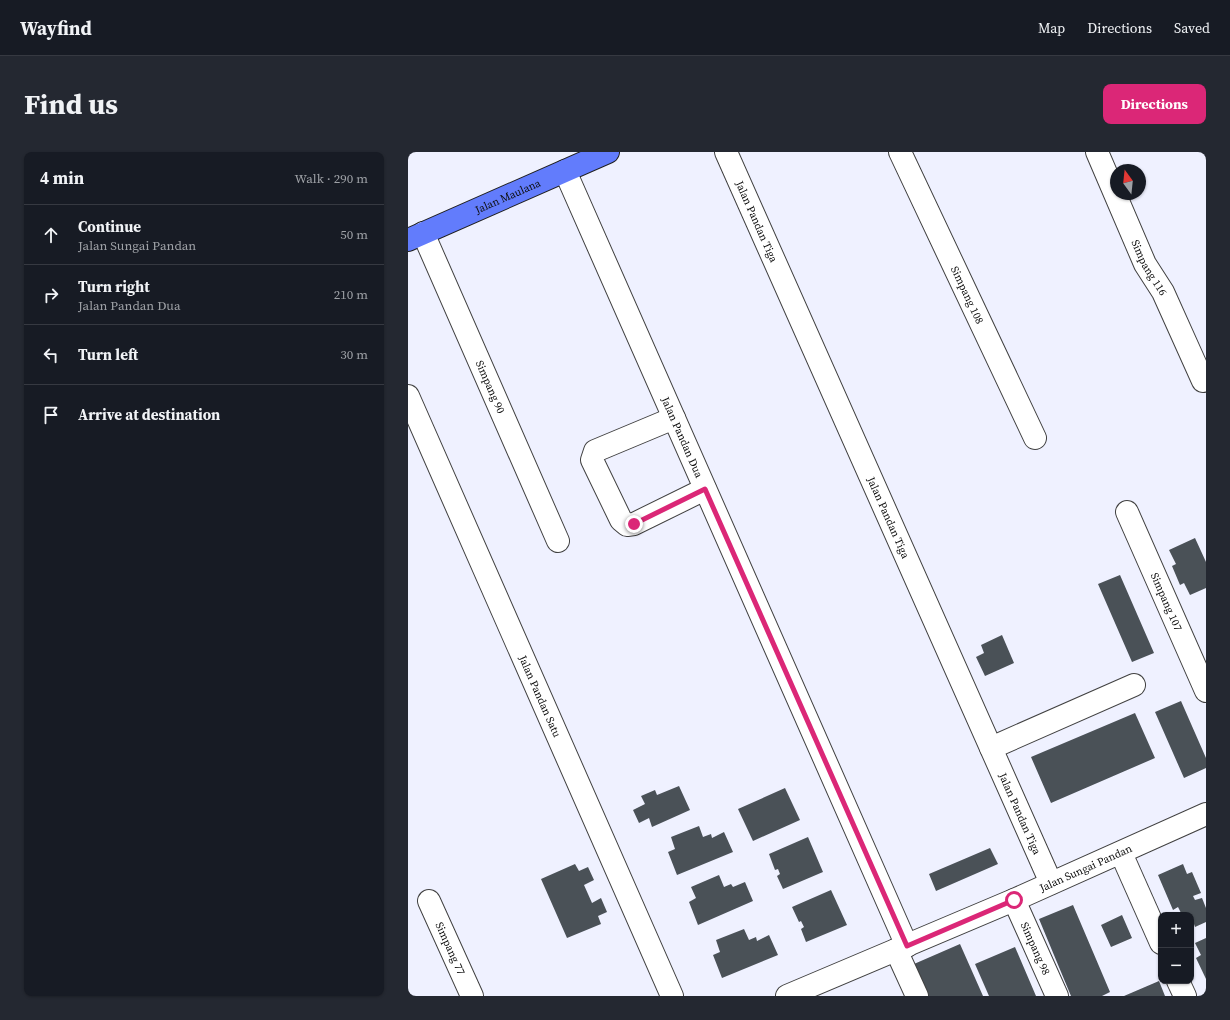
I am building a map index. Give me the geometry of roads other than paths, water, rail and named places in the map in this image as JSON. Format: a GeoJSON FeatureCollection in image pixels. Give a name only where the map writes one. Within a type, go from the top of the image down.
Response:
{"type":"FeatureCollection","features":[{"type":"Feature","properties":{"kind":"main road","name":"Jalan Maulana"},"geometry":{"type":"LineString","coordinates":[[416,237],[565,171],[596,154]]}},
{"type":"Feature","properties":{"kind":"street","name":"Simpang 108"},"geometry":{"type":"LineString","coordinates":[[900,152],[1035,438]]}},
{"type":"Feature","properties":{"kind":"street","name":"Simpang 116"},"geometry":{"type":"LineString","coordinates":[[1097,152],[1145,264],[1163,292],[1203,381]]}},
{"type":"Feature","properties":{"kind":"street","name":"Jalan Pandan Tiga"},"geometry":{"type":"LineString","coordinates":[[731,154],[1051,883]]}},
{"type":"Feature","properties":{"kind":"street","name":"Jalan Pandan Dua"},"geometry":{"type":"LineString","coordinates":[[565,171],[705,489],[902,948],[917,996]]}},
{"type":"Feature","properties":{"kind":"street","name":"Simpang 90"},"geometry":{"type":"LineString","coordinates":[[416,237],[558,541]]}},
{"type":"Feature","properties":{"kind":"street","name":"Jalan Pandan Satu"},"geometry":{"type":"LineString","coordinates":[[408,396],[672,996]]}},
{"type":"Feature","properties":{"kind":"street"},"geometry":{"type":"LineString","coordinates":[[674,418],[595,451],[592,460],[621,520],[627,525],[634,524],[705,489]]}},
{"type":"Feature","properties":{"kind":"street","name":"Simpang 107"},"geometry":{"type":"LineString","coordinates":[[1127,512],[1206,691]]}},
{"type":"Feature","properties":{"kind":"street"},"geometry":{"type":"LineString","coordinates":[[991,748],[1134,685]]}},
{"type":"Feature","properties":{"kind":"street","name":"Jalan Sungai Pandan"},"geometry":{"type":"LineString","coordinates":[[787,996],[1014,900],[1206,814]]}},
{"type":"Feature","properties":{"kind":"street"},"geometry":{"type":"LineString","coordinates":[[1121,853],[1158,936]]}},
{"type":"Feature","properties":{"kind":"street","name":"Simpang 98"},"geometry":{"type":"LineString","coordinates":[[1014,900],[1057,996]]}},
{"type":"Feature","properties":{"kind":"street","name":"Simpang 77"},"geometry":{"type":"LineString","coordinates":[[429,901],[472,996]]}},
{"type":"Feature","properties":{"kind":"street"},"geometry":{"type":"LineString","coordinates":[[1179,984],[1185,996]]}}]}
